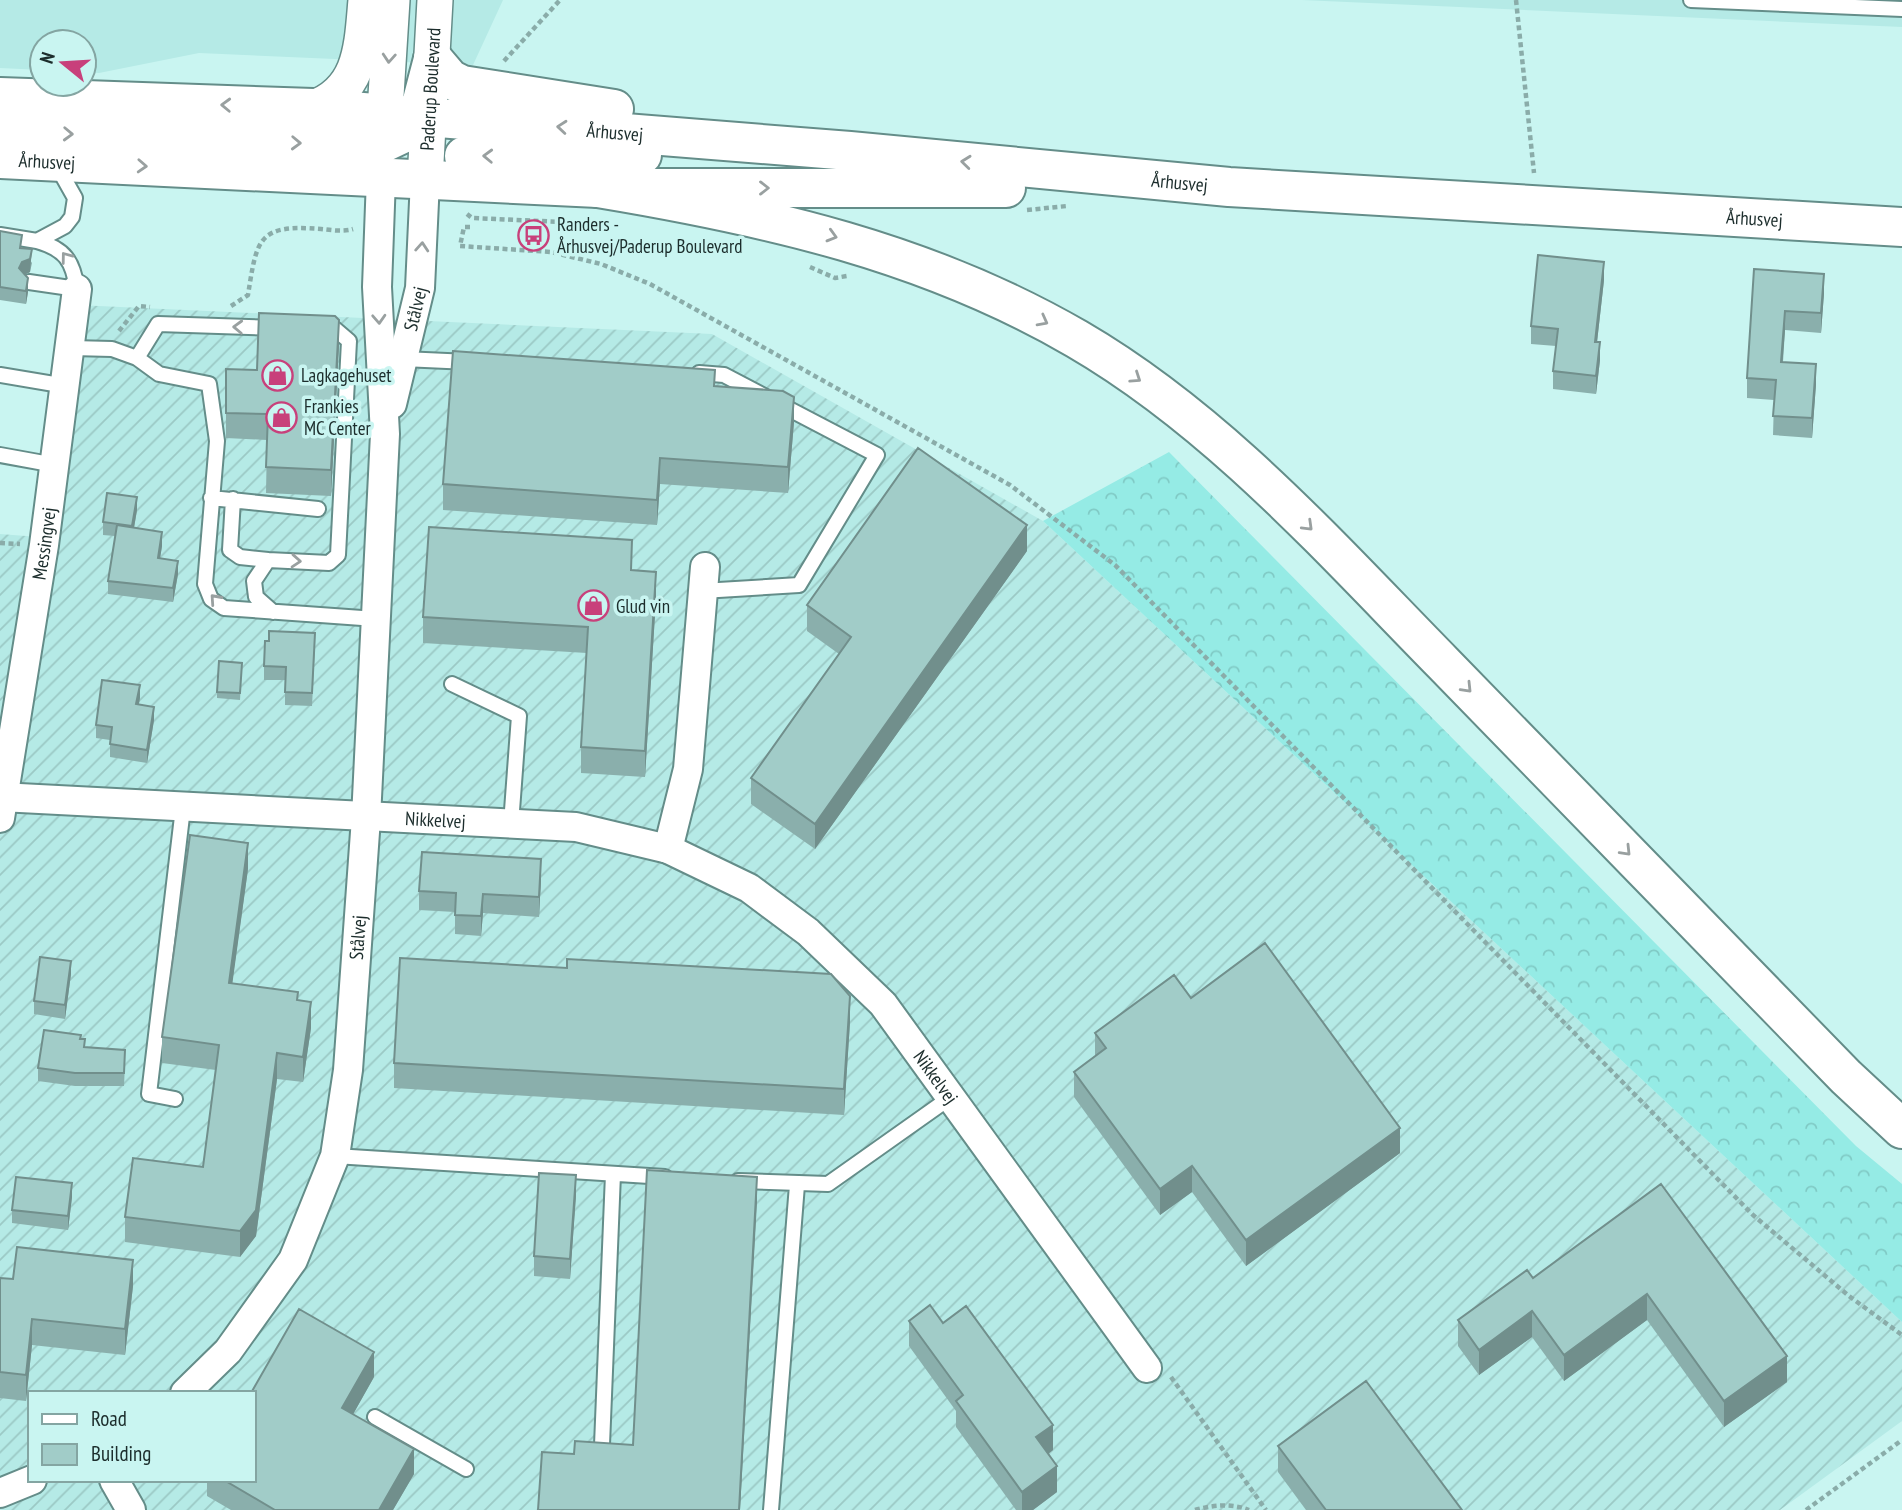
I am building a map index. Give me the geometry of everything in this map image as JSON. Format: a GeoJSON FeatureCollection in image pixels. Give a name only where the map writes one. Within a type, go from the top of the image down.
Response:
{"type":"FeatureCollection","features":[{"type":"Feature","properties":{"kind":"main road"},"geometry":{"type":"LineString","coordinates":[[402,154],[433,60],[450,79],[462,85],[850,150]]}},
{"type":"Feature","properties":{"kind":"main road","name":"Århusvej"},"geometry":{"type":"LineString","coordinates":[[0,97],[313,108],[402,154]]}},
{"type":"Feature","properties":{"kind":"main road"},"geometry":{"type":"LineString","coordinates":[[0,132],[320,144],[402,154],[850,150]]}},
{"type":"Feature","properties":{"kind":"main road","name":"Århusvej"},"geometry":{"type":"LineString","coordinates":[[850,150],[1229,187],[1902,227]]}},
{"type":"Feature","properties":{"kind":"main road","name":"Århusvej"},"geometry":{"type":"LineString","coordinates":[[0,159],[55,161],[402,154],[598,188],[1229,187]]}},
{"type":"Feature","properties":{"kind":"main road"},"geometry":{"type":"LineString","coordinates":[[598,188],[719,208],[871,247],[924,267],[1037,317],[1079,340],[1143,382],[1211,436],[1324,541],[1846,1077],[1902,1129]]}},
{"type":"Feature","properties":{"kind":"street"},"geometry":{"type":"LineString","coordinates":[[313,108],[336,98],[356,72],[366,0]]}},
{"type":"Feature","properties":{"kind":"street"},"geometry":{"type":"LineString","coordinates":[[392,0],[402,154]]}},
{"type":"Feature","properties":{"kind":"street","name":"Paderup Boulevard"},"geometry":{"type":"LineString","coordinates":[[433,60],[435,0]]}},
{"type":"Feature","properties":{"kind":"street","name":"Stålvej"},"geometry":{"type":"LineString","coordinates":[[386,434],[420,288],[402,154]]}},
{"type":"Feature","properties":{"kind":"street","name":"Stålvej"},"geometry":{"type":"LineString","coordinates":[[187,1391],[228,1351],[293,1259],[335,1156],[348,1070],[366,818],[386,434],[377,287],[402,154]]}},
{"type":"Feature","properties":{"kind":"street","name":"Messingvej"},"geometry":{"type":"LineString","coordinates":[[77,289],[72,348],[55,465],[1,804],[183,808],[366,818]]}},
{"type":"Feature","properties":{"kind":"street"},"geometry":{"type":"LineString","coordinates":[[668,849],[688,769],[703,579]]}},
{"type":"Feature","properties":{"kind":"street","name":"Nikkelvej"},"geometry":{"type":"LineString","coordinates":[[366,818],[576,827],[668,849],[749,888],[808,932],[883,1004],[1147,1368]]}},
{"type":"Feature","properties":{"kind":"street"},"geometry":{"type":"LineString","coordinates":[[0,1493],[28,1482]]}},
{"type":"Feature","properties":{"kind":"street"},"geometry":{"type":"LineString","coordinates":[[115,1482],[131,1510]]}},
{"type":"Feature","properties":{"kind":"lane"},"geometry":{"type":"LineString","coordinates":[[1691,0],[1902,9]]}},
{"type":"Feature","properties":{"kind":"lane"},"geometry":{"type":"LineString","coordinates":[[37,241],[65,226],[72,217],[75,198],[55,161]]}},
{"type":"Feature","properties":{"kind":"lane"},"geometry":{"type":"LineString","coordinates":[[0,234],[56,246],[67,255],[75,271],[77,289],[29,282]]}},
{"type":"Feature","properties":{"kind":"lane"},"geometry":{"type":"LineString","coordinates":[[137,358],[158,324],[335,329],[349,341],[338,555],[328,563],[240,557],[230,550],[233,499]]}},
{"type":"Feature","properties":{"kind":"lane"},"geometry":{"type":"LineString","coordinates":[[72,348],[112,349],[137,358],[159,374],[209,384],[217,441],[205,584],[211,599],[223,608],[376,619]]}},
{"type":"Feature","properties":{"kind":"lane"},"geometry":{"type":"LineString","coordinates":[[403,359],[487,363]]}},
{"type":"Feature","properties":{"kind":"lane"},"geometry":{"type":"LineString","coordinates":[[682,373],[724,374],[877,455],[799,585],[703,579]]}},
{"type":"Feature","properties":{"kind":"lane"},"geometry":{"type":"LineString","coordinates":[[0,375],[66,386]]}},
{"type":"Feature","properties":{"kind":"lane"},"geometry":{"type":"LineString","coordinates":[[0,455],[55,465]]}},
{"type":"Feature","properties":{"kind":"lane"},"geometry":{"type":"LineString","coordinates":[[211,498],[318,509]]}},
{"type":"Feature","properties":{"kind":"lane"},"geometry":{"type":"LineString","coordinates":[[268,559],[254,581],[256,597],[273,612]]}},
{"type":"Feature","properties":{"kind":"lane"},"geometry":{"type":"LineString","coordinates":[[452,684],[519,716],[512,824]]}},
{"type":"Feature","properties":{"kind":"lane"},"geometry":{"type":"LineString","coordinates":[[175,1099],[149,1094],[183,808]]}},
{"type":"Feature","properties":{"kind":"lane"},"geometry":{"type":"LineString","coordinates":[[718,1180],[797,1185],[828,1184],[951,1097]]}},
{"type":"Feature","properties":{"kind":"lane"},"geometry":{"type":"LineString","coordinates":[[335,1156],[679,1178]]}},
{"type":"Feature","properties":{"kind":"lane"},"geometry":{"type":"LineString","coordinates":[[602,1445],[613,1174]]}},
{"type":"Feature","properties":{"kind":"lane"},"geometry":{"type":"LineString","coordinates":[[771,1510],[797,1185]]}},
{"type":"Feature","properties":{"kind":"lane"},"geometry":{"type":"LineString","coordinates":[[375,1417],[466,1469]]}},
{"type":"Feature","properties":{"kind":"path"},"geometry":{"type":"LineString","coordinates":[[502,63],[560,0]]}},
{"type":"Feature","properties":{"kind":"path"},"geometry":{"type":"LineString","coordinates":[[1516,0],[1537,205]]}},
{"type":"Feature","properties":{"kind":"path"},"geometry":{"type":"LineString","coordinates":[[224,311],[248,295],[255,252],[267,236],[287,226],[347,231]]}},
{"type":"Feature","properties":{"kind":"path"},"geometry":{"type":"LineString","coordinates":[[470,227],[464,228],[460,246],[551,252],[601,264],[650,284],[1010,485],[1115,565],[1754,1215],[1849,1296],[1902,1335]]}},
{"type":"Feature","properties":{"kind":"path"},"geometry":{"type":"LineString","coordinates":[[112,349],[120,326],[139,306],[164,307]]}},
{"type":"Feature","properties":{"kind":"path"},"geometry":{"type":"LineString","coordinates":[[1147,1368],[1158,1360],[1266,1510]]}},
{"type":"Feature","properties":{"kind":"path"},"geometry":{"type":"LineString","coordinates":[[1806,1510],[1902,1440]]}},
{"type":"Feature","properties":{"kind":"path"},"geometry":{"type":"LineString","coordinates":[[1195,1510],[1211,1506],[1237,1506],[1249,1510]]}},
{"type":"Feature","properties":{"kind":"shaded area"},"geometry":{"type":"Polygon","coordinates":[[[0,0],[503,0],[473,65],[199,53],[98,73],[98,28],[28,28],[28,69],[0,68],[0,0]]]}},
{"type":"Feature","properties":{"kind":"shaded area"},"geometry":{"type":"Polygon","coordinates":[[[1302,0],[1902,0],[1902,27],[1302,0]]]}},
{"type":"Feature","properties":{"kind":"shaded area"},"geometry":{"type":"Polygon","coordinates":[[[77,305],[712,334],[1043,521],[1902,1322],[1902,1421],[1780,1510],[0,1510],[0,534],[39,537],[77,305]]]}},
{"type":"Feature","properties":{"kind":"green space"},"geometry":{"type":"Polygon","coordinates":[[[1169,452],[1856,1146],[1902,1184],[1902,1322],[1043,521],[1169,452]]]}},
{"type":"Feature","properties":{"kind":"building"},"geometry":{"type":"Polygon","coordinates":[[[0,231],[22,235],[20,248],[32,249],[30,259],[22,262],[19,268],[28,278],[26,291],[0,287],[0,231]]]}},
{"type":"Feature","properties":{"kind":"building"},"geometry":{"type":"Polygon","coordinates":[[[1538,255],[1604,262],[1595,342],[1600,342],[1596,376],[1553,371],[1558,329],[1531,326],[1538,255]]]}},
{"type":"Feature","properties":{"kind":"building"},"geometry":{"type":"Polygon","coordinates":[[[1754,269],[1824,274],[1821,313],[1785,311],[1781,362],[1816,364],[1812,418],[1773,416],[1776,380],[1747,378],[1754,269]]]}},
{"type":"Feature","properties":{"kind":"building","name":"Frankies MC Center"},"geometry":{"type":"Polygon","coordinates":[[[259,313],[335,316],[339,320],[331,470],[266,467],[268,414],[226,413],[226,369],[257,370],[259,313]]]}},
{"type":"Feature","properties":{"kind":"building"},"geometry":{"type":"Polygon","coordinates":[[[453,351],[715,370],[714,386],[783,391],[794,397],[788,467],[660,458],[657,500],[443,484],[453,351]]]}},
{"type":"Feature","properties":{"kind":"building"},"geometry":{"type":"Polygon","coordinates":[[[918,448],[1027,525],[815,824],[751,778],[851,637],[807,605],[918,448]]]}},
{"type":"Feature","properties":{"kind":"building"},"geometry":{"type":"Polygon","coordinates":[[[107,493],[137,497],[132,526],[103,522],[107,493]]]}},
{"type":"Feature","properties":{"kind":"building"},"geometry":{"type":"Polygon","coordinates":[[[117,525],[162,532],[158,558],[178,561],[173,588],[108,581],[117,525]]]}},
{"type":"Feature","properties":{"kind":"building"},"geometry":{"type":"Polygon","coordinates":[[[429,527],[632,540],[631,570],[656,572],[645,751],[581,747],[588,627],[423,617],[429,527]]]}},
{"type":"Feature","properties":{"kind":"building"},"geometry":{"type":"Polygon","coordinates":[[[269,631],[315,633],[312,693],[285,692],[286,667],[264,666],[265,641],[269,641],[269,631]]]}},
{"type":"Feature","properties":{"kind":"building"},"geometry":{"type":"Polygon","coordinates":[[[219,661],[242,663],[240,693],[217,692],[219,661]]]}},
{"type":"Feature","properties":{"kind":"building"},"geometry":{"type":"Polygon","coordinates":[[[102,680],[140,685],[136,704],[154,707],[147,750],[110,744],[112,727],[96,725],[102,680]]]}},
{"type":"Feature","properties":{"kind":"building"},"geometry":{"type":"Polygon","coordinates":[[[190,835],[248,843],[229,983],[298,992],[297,1000],[311,1002],[303,1057],[277,1053],[256,1210],[240,1231],[125,1217],[133,1158],[203,1167],[219,1045],[162,1037],[190,835]]]}},
{"type":"Feature","properties":{"kind":"building"},"geometry":{"type":"Polygon","coordinates":[[[422,852],[541,859],[539,897],[483,894],[481,916],[455,915],[456,893],[419,891],[422,852]]]}},
{"type":"Feature","properties":{"kind":"building"},"geometry":{"type":"Polygon","coordinates":[[[1265,943],[1400,1128],[1246,1240],[1192,1166],[1160,1189],[1074,1072],[1106,1048],[1095,1033],[1174,975],[1191,998],[1265,943]]]}},
{"type":"Feature","properties":{"kind":"building"},"geometry":{"type":"Polygon","coordinates":[[[40,957],[71,961],[65,1005],[34,1001],[40,957]]]}},
{"type":"Feature","properties":{"kind":"building"},"geometry":{"type":"Polygon","coordinates":[[[400,958],[567,968],[567,959],[831,974],[850,996],[844,1089],[394,1063],[400,958]]]}},
{"type":"Feature","properties":{"kind":"building"},"geometry":{"type":"Polygon","coordinates":[[[44,1030],[81,1035],[80,1039],[85,1039],[84,1047],[125,1050],[124,1073],[75,1073],[38,1068],[44,1030]]]}},
{"type":"Feature","properties":{"kind":"building"},"geometry":{"type":"Polygon","coordinates":[[[647,1170],[757,1177],[739,1510],[538,1510],[542,1452],[574,1454],[575,1441],[633,1445],[647,1170]]]}},
{"type":"Feature","properties":{"kind":"building"},"geometry":{"type":"Polygon","coordinates":[[[539,1173],[576,1175],[570,1259],[534,1256],[539,1173]]]}},
{"type":"Feature","properties":{"kind":"building"},"geometry":{"type":"Polygon","coordinates":[[[16,1177],[72,1183],[68,1216],[12,1210],[16,1177]]]}},
{"type":"Feature","properties":{"kind":"building"},"geometry":{"type":"Polygon","coordinates":[[[1661,1184],[1787,1356],[1724,1401],[1647,1294],[1564,1355],[1532,1311],[1479,1350],[1458,1320],[1527,1270],[1533,1278],[1661,1184]]]}},
{"type":"Feature","properties":{"kind":"building"},"geometry":{"type":"Polygon","coordinates":[[[17,1247],[133,1260],[125,1329],[32,1319],[26,1375],[0,1372],[0,1278],[13,1279],[17,1247]]]}},
{"type":"Feature","properties":{"kind":"building"},"geometry":{"type":"Polygon","coordinates":[[[930,1305],[943,1323],[966,1306],[1053,1425],[1036,1437],[1057,1466],[1022,1492],[956,1401],[963,1395],[909,1321],[930,1305]]]}},
{"type":"Feature","properties":{"kind":"building"},"geometry":{"type":"Polygon","coordinates":[[[299,1309],[374,1352],[342,1408],[414,1449],[379,1510],[275,1510],[227,1482],[256,1482],[256,1391],[252,1391],[299,1309]]]}},
{"type":"Feature","properties":{"kind":"building"},"geometry":{"type":"Polygon","coordinates":[[[1366,1381],[1462,1510],[1326,1510],[1278,1446],[1366,1381]]]}},
{"type":"Feature","properties":{"kind":"place","name":"Randers - Århusvej/Paderup Boulevard"},"geometry":{"type":"Point","coordinates":[534,235]}},
{"type":"Feature","properties":{"kind":"place","name":"Lagkagehuset"},"geometry":{"type":"Point","coordinates":[278,375]}},
{"type":"Feature","properties":{"kind":"place","name":"Frankies MC Center"},"geometry":{"type":"Point","coordinates":[281,417]}},
{"type":"Feature","properties":{"kind":"place","name":"Glud vin"},"geometry":{"type":"Point","coordinates":[593,606]}}]}
